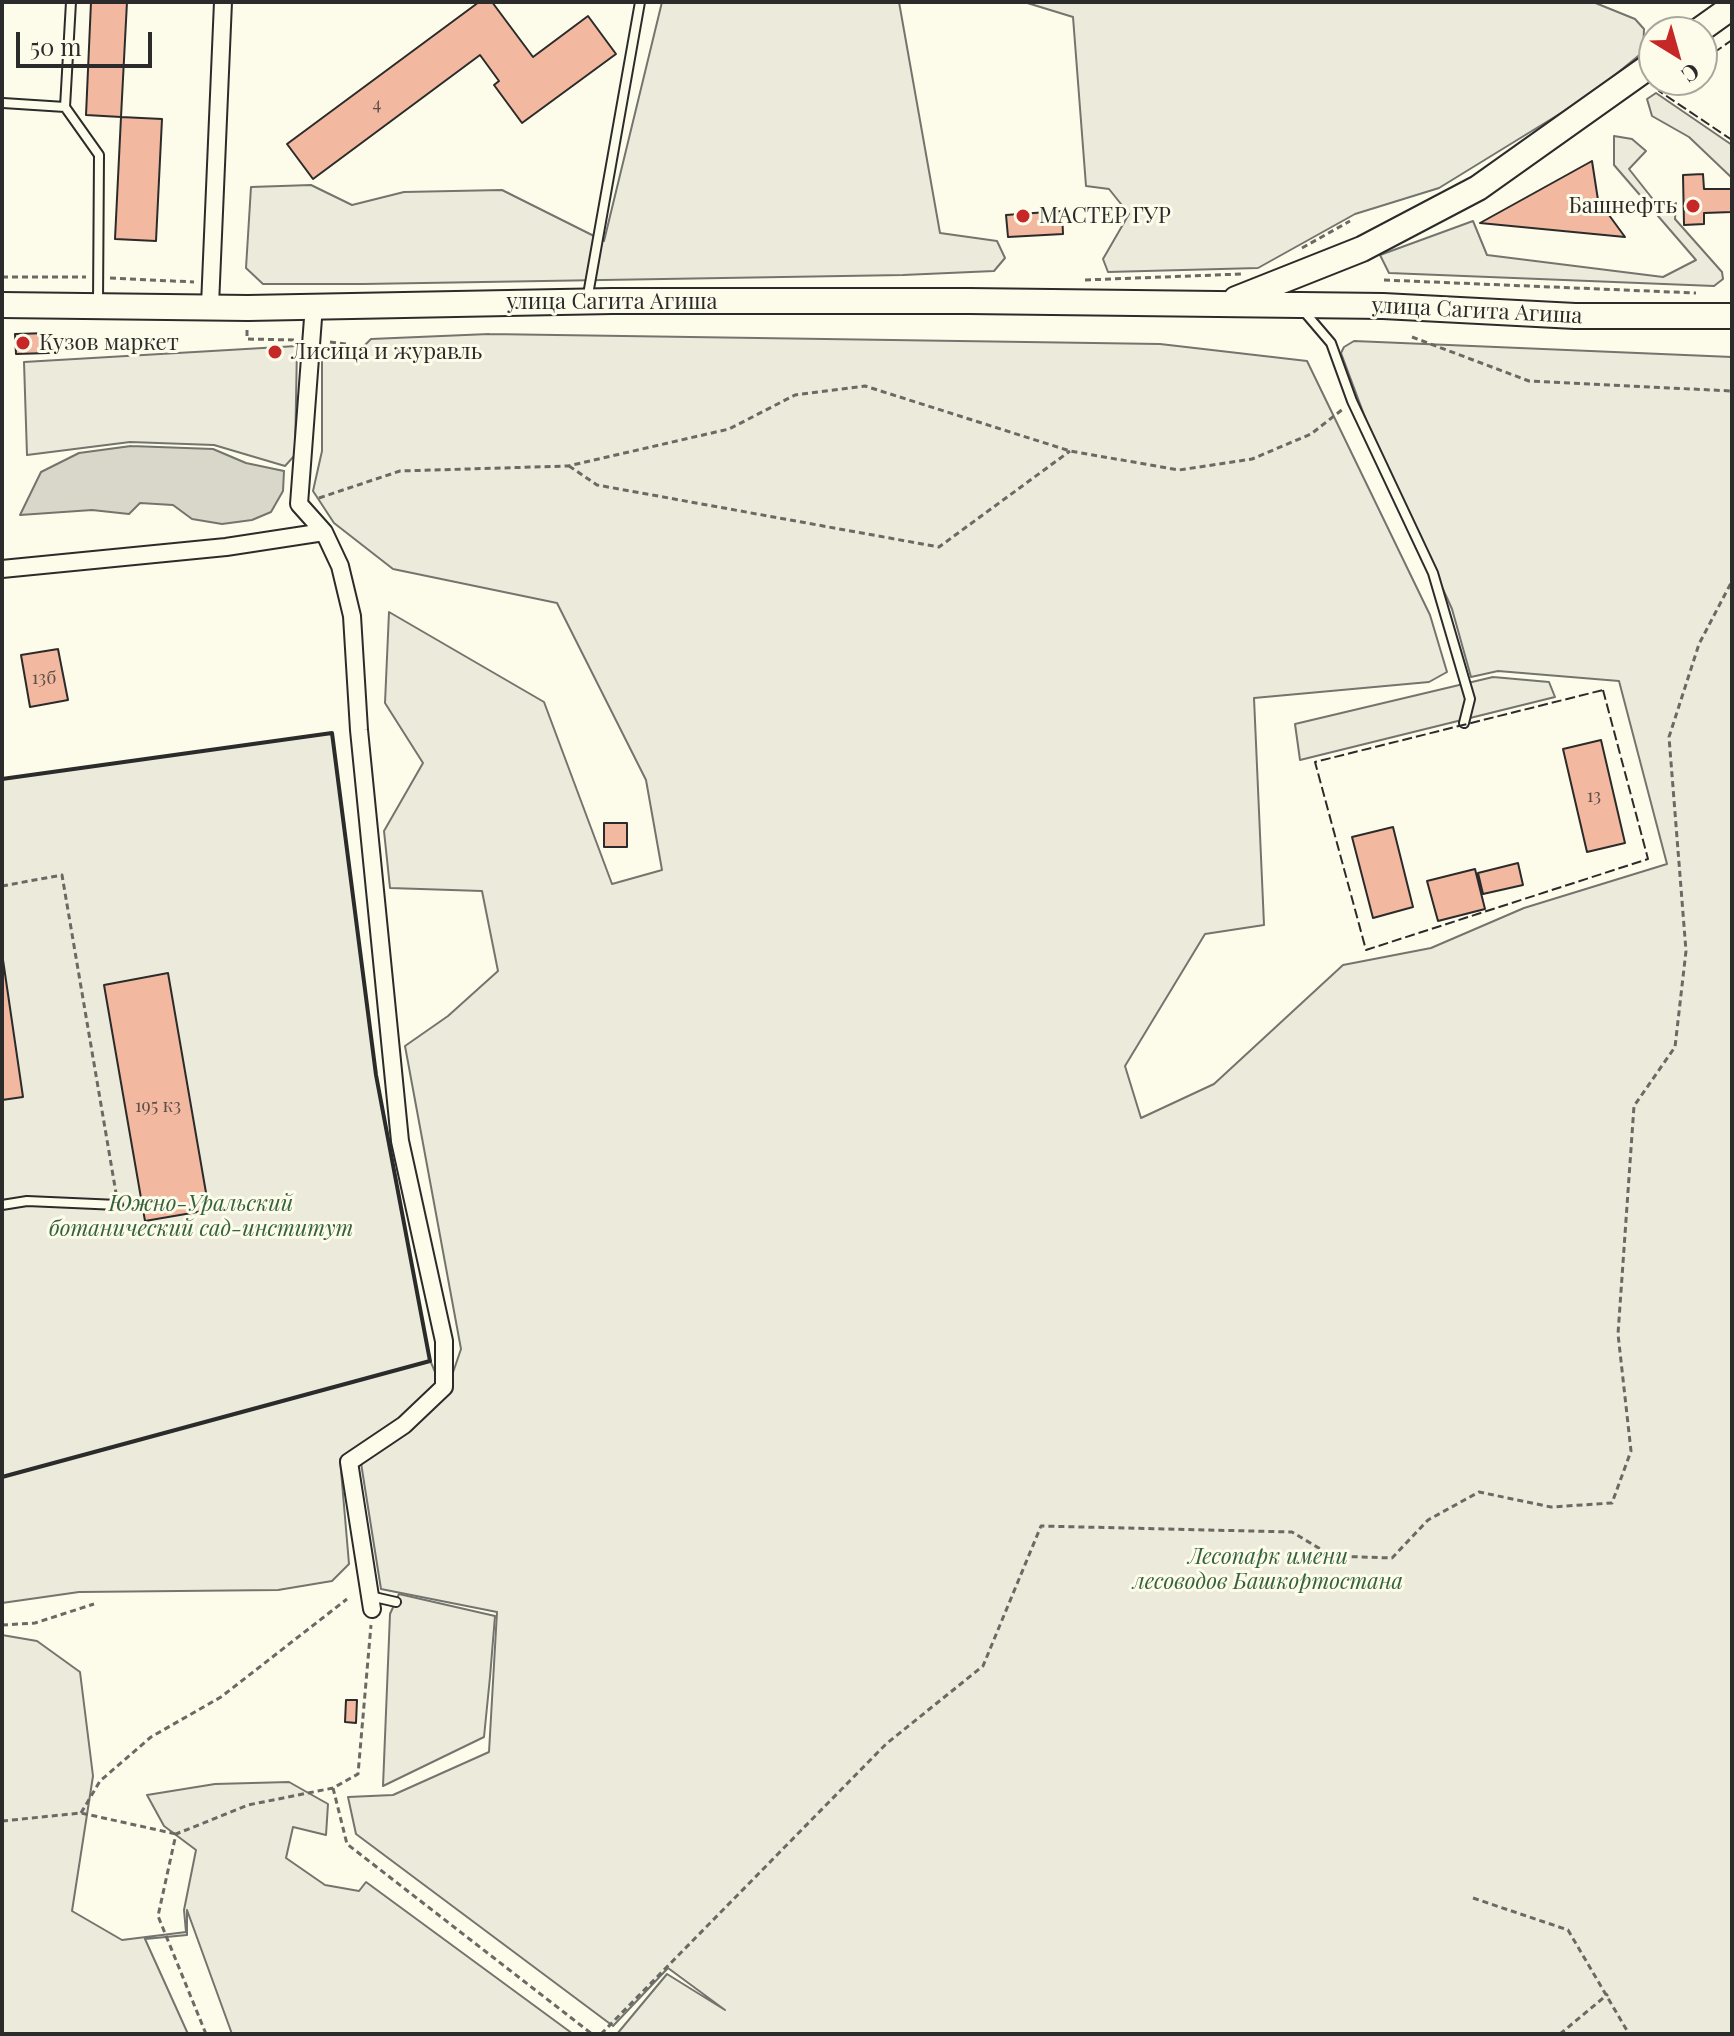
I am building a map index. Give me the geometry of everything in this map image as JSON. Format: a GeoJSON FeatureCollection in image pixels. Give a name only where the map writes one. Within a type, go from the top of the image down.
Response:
{"type":"FeatureCollection","features":[{"type":"Feature","properties":{"kind":"main road","name":"улица Сагита Агиша"},"geometry":{"type":"LineString","coordinates":[[1222,305],[1362,249],[1478,188],[1638,74]]}},
{"type":"Feature","properties":{"kind":"main road","name":"улица Сагита Агиша"},"geometry":{"type":"LineString","coordinates":[[2,305],[210,305],[248,308],[922,301],[1299,305],[1575,316],[1732,316]]}},
{"type":"Feature","properties":{"kind":"street"},"geometry":{"type":"LineString","coordinates":[[210,305],[223,2]]}},
{"type":"Feature","properties":{"kind":"street"},"geometry":{"type":"LineString","coordinates":[[314,305],[299,504],[324,532],[340,566],[352,616],[359,730],[400,1141],[444,1341],[444,1387],[404,1425],[349,1462],[371,1603]]}},
{"type":"Feature","properties":{"kind":"street"},"geometry":{"type":"LineString","coordinates":[[2,569],[226,547],[324,532]]}},
{"type":"Feature","properties":{"kind":"lane"},"geometry":{"type":"LineString","coordinates":[[71,2],[65,107],[99,155],[98,304]]}},
{"type":"Feature","properties":{"kind":"lane"},"geometry":{"type":"LineString","coordinates":[[589,289],[640,2]]}},
{"type":"Feature","properties":{"kind":"lane"},"geometry":{"type":"LineString","coordinates":[[2,115],[2,102],[65,107]]}},
{"type":"Feature","properties":{"kind":"lane"},"geometry":{"type":"LineString","coordinates":[[1299,305],[1331,343],[1352,401],[1433,573],[1470,699],[1464,723]]}},
{"type":"Feature","properties":{"kind":"lane"},"geometry":{"type":"LineString","coordinates":[[2,1205],[27,1201],[118,1205]]}},
{"type":"Feature","properties":{"kind":"lane"},"geometry":{"type":"LineString","coordinates":[[371,1603],[396,1602]]}},
{"type":"Feature","properties":{"kind":"path"},"geometry":{"type":"LineString","coordinates":[[1384,280],[1700,293]]}},
{"type":"Feature","properties":{"kind":"path"},"geometry":{"type":"LineString","coordinates":[[248,308],[247,339],[346,344]]}},
{"type":"Feature","properties":{"kind":"path"},"geometry":{"type":"LineString","coordinates":[[1412,337],[1529,381],[1732,391]]}},
{"type":"Feature","properties":{"kind":"path"},"geometry":{"type":"LineString","coordinates":[[299,504],[400,471],[568,466],[729,429],[795,395],[865,386],[1070,451],[1179,470],[1252,459],[1311,434],[1352,401]]}},
{"type":"Feature","properties":{"kind":"path"},"geometry":{"type":"LineString","coordinates":[[568,466],[597,485],[939,547],[1070,451]]}},
{"type":"Feature","properties":{"kind":"path"},"geometry":{"type":"LineString","coordinates":[[601,2034],[886,1744],[983,1666],[1041,1526],[1292,1532],[1332,1556],[1392,1558],[1428,1520],[1479,1492],[1551,1507],[1612,1503],[1631,1451],[1618,1334],[1634,1106],[1675,1047],[1686,951],[1669,737],[1699,644],[1732,581]]}},
{"type":"Feature","properties":{"kind":"path"},"geometry":{"type":"LineString","coordinates":[[2,886],[62,875],[118,1205]]}},
{"type":"Feature","properties":{"kind":"path"},"geometry":{"type":"LineString","coordinates":[[81,1813],[100,1781],[151,1737],[221,1697],[347,1599]]}},
{"type":"Feature","properties":{"kind":"path"},"geometry":{"type":"LineString","coordinates":[[2,1821],[81,1813],[176,1834],[248,1805],[333,1788],[358,1774],[371,1603]]}},
{"type":"Feature","properties":{"kind":"path"},"geometry":{"type":"LineString","coordinates":[[2,1625],[35,1623],[94,1604]]}},
{"type":"Feature","properties":{"kind":"path"},"geometry":{"type":"LineString","coordinates":[[333,1788],[347,1844],[592,2034]]}},
{"type":"Feature","properties":{"kind":"path"},"geometry":{"type":"LineString","coordinates":[[176,1834],[158,1916],[206,2034]]}},
{"type":"Feature","properties":{"kind":"path"},"geometry":{"type":"LineString","coordinates":[[1473,1898],[1568,1930],[1629,2034]]}},
{"type":"Feature","properties":{"kind":"path"},"geometry":{"type":"LineString","coordinates":[[1560,2034],[1608,1994]]}},
{"type":"Feature","properties":{"kind":"green space"},"geometry":{"type":"Polygon","coordinates":[[[662,2],[899,2],[940,233],[997,241],[1005,258],[994,271],[903,275],[363,284],[263,284],[246,268],[251,187],[311,185],[352,205],[404,192],[502,190],[604,241],[662,2]]]}},
{"type":"Feature","properties":{"kind":"green space"},"geometry":{"type":"Polygon","coordinates":[[[1024,2],[1593,2],[1638,22],[1638,56],[1592,94],[1439,188],[1355,214],[1258,268],[1108,272],[1103,259],[1129,214],[1109,189],[1086,186],[1073,17],[1024,2]]]}},
{"type":"Feature","properties":{"kind":"green space"},"geometry":{"type":"Polygon","coordinates":[[[1660,96],[1732,145],[1732,178],[1689,137],[1652,116],[1647,99],[1660,96]]]}},
{"type":"Feature","properties":{"kind":"green space"},"geometry":{"type":"Polygon","coordinates":[[[1614,136],[1632,139],[1646,151],[1629,169],[1663,212],[1676,203],[1675,219],[1722,272],[1723,279],[1714,286],[1389,273],[1380,255],[1473,221],[1487,255],[1663,277],[1696,260],[1614,165],[1614,136]]]}},
{"type":"Feature","properties":{"kind":"green space"},"geometry":{"type":"Polygon","coordinates":[[[489,334],[1160,344],[1307,361],[1430,615],[1447,672],[1429,682],[1254,698],[1264,925],[1205,934],[1125,1066],[1141,1118],[1214,1084],[1343,965],[1431,948],[1524,908],[1667,864],[1619,681],[1498,671],[1471,677],[1452,609],[1366,420],[1341,353],[1344,347],[1354,341],[1732,357],[1732,2034],[617,2034],[667,1974],[725,2010],[668,1968],[613,2026],[356,1834],[348,1797],[393,1795],[489,1752],[497,1612],[381,1589],[361,1463],[380,1433],[340,1459],[349,1564],[332,1581],[278,1590],[79,1592],[2,1603],[2,779],[332,733],[376,1075],[430,1360],[445,1396],[461,1349],[405,1046],[448,1016],[498,971],[482,891],[390,888],[384,831],[423,763],[385,703],[389,612],[544,702],[612,884],[662,870],[646,780],[557,603],[393,569],[334,523],[313,491],[322,451],[322,355],[350,360],[371,339],[489,334]]]}},
{"type":"Feature","properties":{"kind":"green space"},"geometry":{"type":"Polygon","coordinates":[[[297,346],[295,455],[285,466],[214,445],[130,442],[27,455],[24,362],[297,346]]]}},
{"type":"Feature","properties":{"kind":"green space"},"geometry":{"type":"Polygon","coordinates":[[[2,1635],[37,1641],[80,1672],[93,1776],[72,1911],[122,1940],[186,1932],[184,1910],[196,1850],[164,1826],[147,1795],[215,1784],[289,1782],[328,1804],[326,1835],[293,1827],[286,1858],[325,1885],[359,1891],[366,1882],[573,2034],[232,2034],[187,1910],[187,1935],[145,1939],[188,2034],[2,2034],[2,1635]]]}},
{"type":"Feature","properties":{"kind":"shaded area"},"geometry":{"type":"Polygon","coordinates":[[[131,446],[213,449],[246,463],[284,471],[283,491],[271,512],[252,520],[222,524],[192,519],[173,505],[140,503],[129,514],[92,510],[20,515],[41,472],[79,453],[131,446]]]}},
{"type":"Feature","properties":{"kind":"shaded area"},"geometry":{"type":"Polygon","coordinates":[[[1493,677],[1549,682],[1555,697],[1300,760],[1295,724],[1493,677]]]}},
{"type":"Feature","properties":{"kind":"shaded area"},"geometry":{"type":"Polygon","coordinates":[[[399,1594],[495,1616],[490,1677],[484,1737],[383,1786],[390,1614],[399,1594]]]}},
{"type":"Feature","properties":{"kind":"building"},"geometry":{"type":"Polygon","coordinates":[[[91,2],[127,2],[121,117],[86,115],[91,2]]]}},
{"type":"Feature","properties":{"kind":"building"},"geometry":{"type":"Polygon","coordinates":[[[479,2],[492,2],[533,57],[588,16],[616,54],[522,123],[494,85],[499,81],[480,55],[313,179],[287,144],[479,2]]]}},
{"type":"Feature","properties":{"kind":"building"},"geometry":{"type":"Polygon","coordinates":[[[121,117],[162,119],[156,241],[115,239],[121,117]]]}},
{"type":"Feature","properties":{"kind":"building"},"geometry":{"type":"Polygon","coordinates":[[[1592,161],[1598,200],[1625,237],[1480,223],[1592,161]]]}},
{"type":"Feature","properties":{"kind":"building"},"geometry":{"type":"Polygon","coordinates":[[[1703,174],[1704,189],[1732,189],[1732,212],[1704,213],[1704,224],[1684,225],[1683,175],[1703,174]]]}},
{"type":"Feature","properties":{"kind":"building"},"geometry":{"type":"Polygon","coordinates":[[[1062,211],[1063,234],[1008,237],[1006,215],[1062,211]]]}},
{"type":"Feature","properties":{"kind":"building"},"geometry":{"type":"Polygon","coordinates":[[[49,333],[49,353],[16,354],[15,334],[49,333]]]}},
{"type":"Feature","properties":{"kind":"building"},"geometry":{"type":"Polygon","coordinates":[[[58,649],[68,700],[30,707],[21,655],[58,649]]]}},
{"type":"Feature","properties":{"kind":"building"},"geometry":{"type":"Polygon","coordinates":[[[1601,740],[1625,843],[1587,852],[1563,749],[1601,740]]]}},
{"type":"Feature","properties":{"kind":"building"},"geometry":{"type":"Polygon","coordinates":[[[604,823],[627,823],[627,847],[604,847],[604,823]]]}},
{"type":"Feature","properties":{"kind":"building"},"geometry":{"type":"Polygon","coordinates":[[[1393,827],[1413,907],[1373,918],[1352,837],[1393,827]]]}},
{"type":"Feature","properties":{"kind":"building"},"geometry":{"type":"Polygon","coordinates":[[[1518,863],[1523,885],[1483,894],[1478,873],[1518,863]]]}},
{"type":"Feature","properties":{"kind":"building"},"geometry":{"type":"Polygon","coordinates":[[[1475,869],[1485,909],[1438,921],[1427,881],[1475,869]]]}},
{"type":"Feature","properties":{"kind":"building"},"geometry":{"type":"Polygon","coordinates":[[[2,953],[23,1097],[2,1100],[2,953]]]}},
{"type":"Feature","properties":{"kind":"building"},"geometry":{"type":"Polygon","coordinates":[[[168,973],[209,1210],[145,1221],[104,985],[168,973]]]}},
{"type":"Feature","properties":{"kind":"building"},"geometry":{"type":"Polygon","coordinates":[[[346,1700],[357,1700],[356,1723],[345,1722],[346,1700]]]}},
{"type":"Feature","properties":{"kind":"fence"},"geometry":{"type":"LineString","coordinates":[[1718,50],[1732,40]]}},
{"type":"Feature","properties":{"kind":"fence"},"geometry":{"type":"LineString","coordinates":[[1666,96],[1732,140]]}},
{"type":"Feature","properties":{"kind":"fence"},"geometry":{"type":"LineString","coordinates":[[1603,690],[1648,859],[1366,950],[1315,762],[1603,690]]}},
{"type":"Feature","properties":{"kind":"wall"},"geometry":{"type":"LineString","coordinates":[[2,779],[332,733],[376,1075],[430,1361],[2,1477]]}},
{"type":"Feature","properties":{"kind":"place","name":"Башнефть"},"geometry":{"type":"Point","coordinates":[1693,206]}},
{"type":"Feature","properties":{"kind":"place","name":"МАСТЕР ГУР"},"geometry":{"type":"Point","coordinates":[1023,216]}},
{"type":"Feature","properties":{"kind":"place","name":"Кузов маркет"},"geometry":{"type":"Point","coordinates":[23,343]}},
{"type":"Feature","properties":{"kind":"place","name":"Лисица и журавль"},"geometry":{"type":"Point","coordinates":[275,352]}},
{"type":"Feature","properties":{"kind":"park label","name":"Южно-Уральский ботанический сад-институт"},"geometry":{"type":"Point","coordinates":[201,1216]}},
{"type":"Feature","properties":{"kind":"park label","name":"Лесопарк имени лесоводов Башкортостана"},"geometry":{"type":"Point","coordinates":[1268,1570]}}]}
